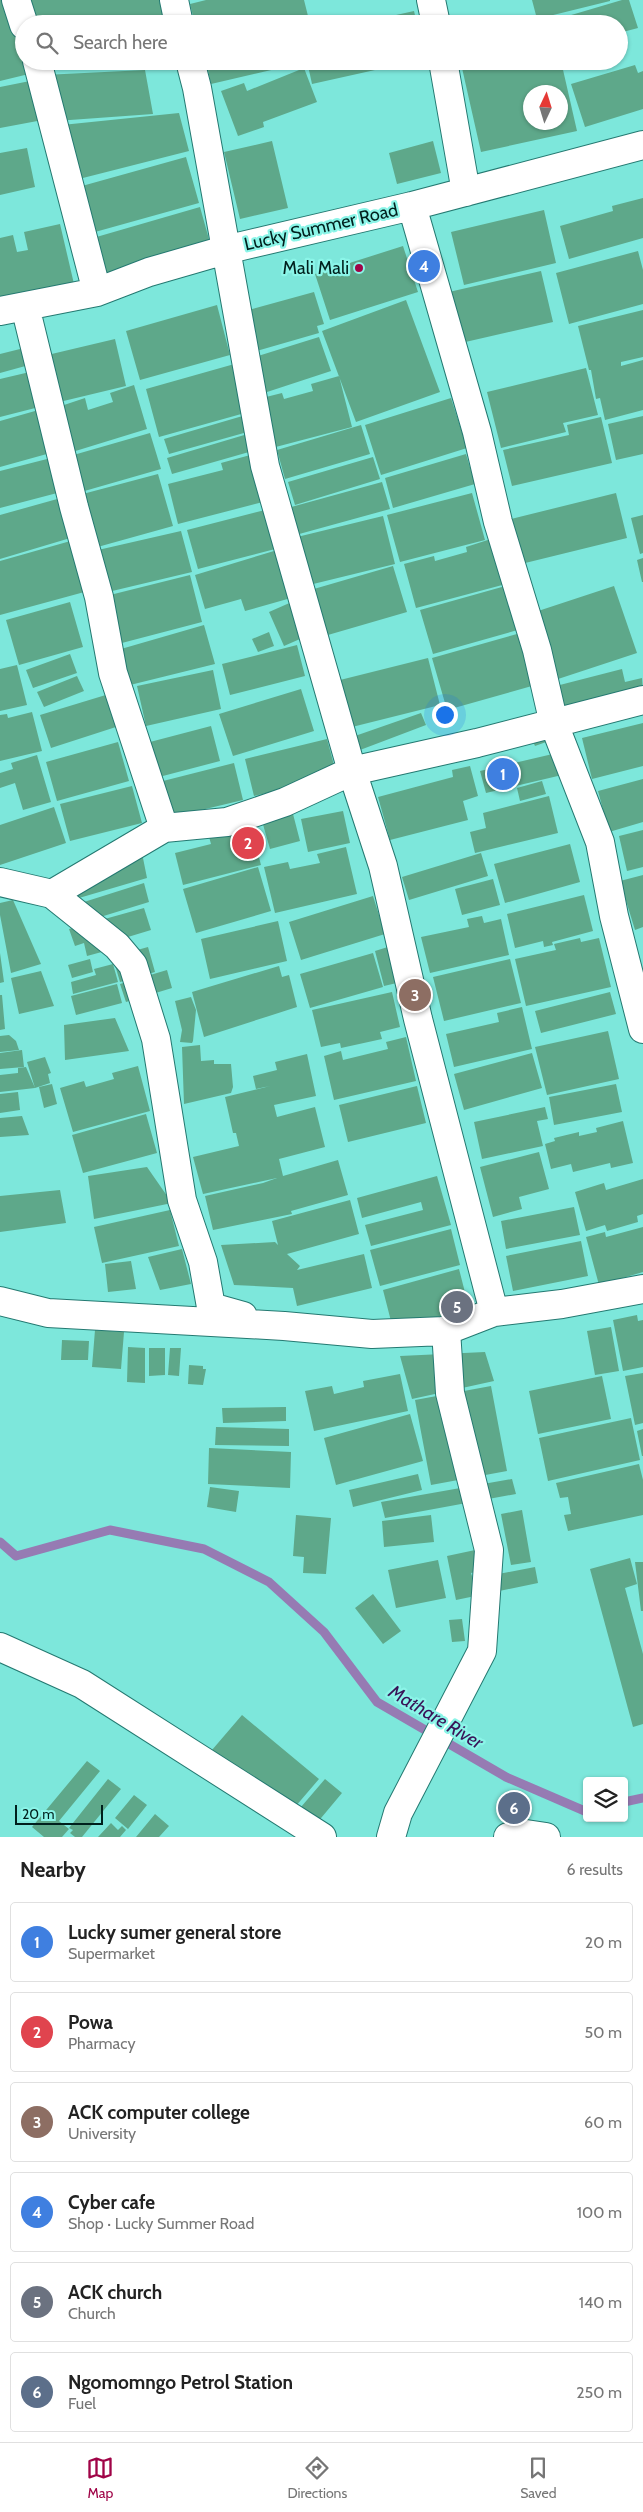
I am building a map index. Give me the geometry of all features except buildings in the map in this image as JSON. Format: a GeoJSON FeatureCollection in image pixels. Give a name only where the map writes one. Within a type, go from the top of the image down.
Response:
{"type":"FeatureCollection","features":[{"type":"Feature","properties":{"kind":"street"},"geometry":{"type":"LineString","coordinates":[[16,0],[21,15]]}},
{"type":"Feature","properties":{"kind":"street"},"geometry":{"type":"LineString","coordinates":[[174,0],[177,15]]}},
{"type":"Feature","properties":{"kind":"street"},"geometry":{"type":"LineString","coordinates":[[431,0],[434,15]]}},
{"type":"Feature","properties":{"kind":"street"},"geometry":{"type":"LineString","coordinates":[[39,70],[98,292]]}},
{"type":"Feature","properties":{"kind":"street"},"geometry":{"type":"LineString","coordinates":[[192,70],[265,466],[352,771],[383,866],[418,1019],[494,1312]]}},
{"type":"Feature","properties":{"kind":"street"},"geometry":{"type":"LineString","coordinates":[[445,70],[466,192]]}},
{"type":"Feature","properties":{"kind":"street","name":"Lucky Summer Road"},"geometry":{"type":"LineString","coordinates":[[13,309],[98,292],[149,272],[225,250],[642,149]]}},
{"type":"Feature","properties":{"kind":"street"},"geometry":{"type":"LineString","coordinates":[[412,206],[477,432],[498,522],[537,650],[554,724],[600,842],[614,916],[643,1029]]}},
{"type":"Feature","properties":{"kind":"street"},"geometry":{"type":"LineString","coordinates":[[13,309],[74,507],[99,597],[113,673],[164,828]]}},
{"type":"Feature","properties":{"kind":"street"},"geometry":{"type":"LineString","coordinates":[[52,894],[164,828],[227,822],[286,802],[352,771],[554,724],[643,700]]}},
{"type":"Feature","properties":{"kind":"street"},"geometry":{"type":"LineString","coordinates":[[0,882],[52,894],[117,946],[133,965],[156,1038],[182,1200],[203,1262],[211,1307],[284,1326]]}},
{"type":"Feature","properties":{"kind":"street"},"geometry":{"type":"LineString","coordinates":[[0,1301],[48,1313],[284,1326],[372,1334],[446,1330],[494,1312],[562,1304],[643,1289]]}},
{"type":"Feature","properties":{"kind":"street"},"geometry":{"type":"LineString","coordinates":[[394,1825],[482,1651],[489,1550],[450,1394],[446,1330]]}},
{"type":"Feature","properties":{"kind":"street"},"geometry":{"type":"LineString","coordinates":[[0,1647],[82,1684],[322,1837]]}},
{"type":"Feature","properties":{"kind":"street"},"geometry":{"type":"LineString","coordinates":[[508,1837],[526,1834],[546,1837]]}},
{"type":"Feature","properties":{"kind":"waterway","name":"Mathare River"},"geometry":{"type":"LineString","coordinates":[[0,1542],[16,1556],[110,1530],[204,1549],[269,1582],[324,1632],[377,1702],[506,1777],[583,1810]]}},
{"type":"Feature","properties":{"kind":"waterway","name":"Mathare River"},"geometry":{"type":"LineString","coordinates":[[628,1801],[643,1798]]}},
{"type":"Feature","properties":{"kind":"place","name":"Cyber cafe"},"geometry":{"type":"Point","coordinates":[424,266]}},
{"type":"Feature","properties":{"kind":"place","name":"Mali Mali"},"geometry":{"type":"Point","coordinates":[359,268]}},
{"type":"Feature","properties":{"kind":"place","name":"Lucky sumer general store"},"geometry":{"type":"Point","coordinates":[503,774]}},
{"type":"Feature","properties":{"kind":"place","name":"Powa"},"geometry":{"type":"Point","coordinates":[248,843]}},
{"type":"Feature","properties":{"kind":"place","name":"ACK computer college"},"geometry":{"type":"Point","coordinates":[415,995]}},
{"type":"Feature","properties":{"kind":"place","name":"ACK church"},"geometry":{"type":"Point","coordinates":[457,1307]}},
{"type":"Feature","properties":{"kind":"place","name":"Ngomomngo Petrol Station"},"geometry":{"type":"Point","coordinates":[514,1808]}}]}
